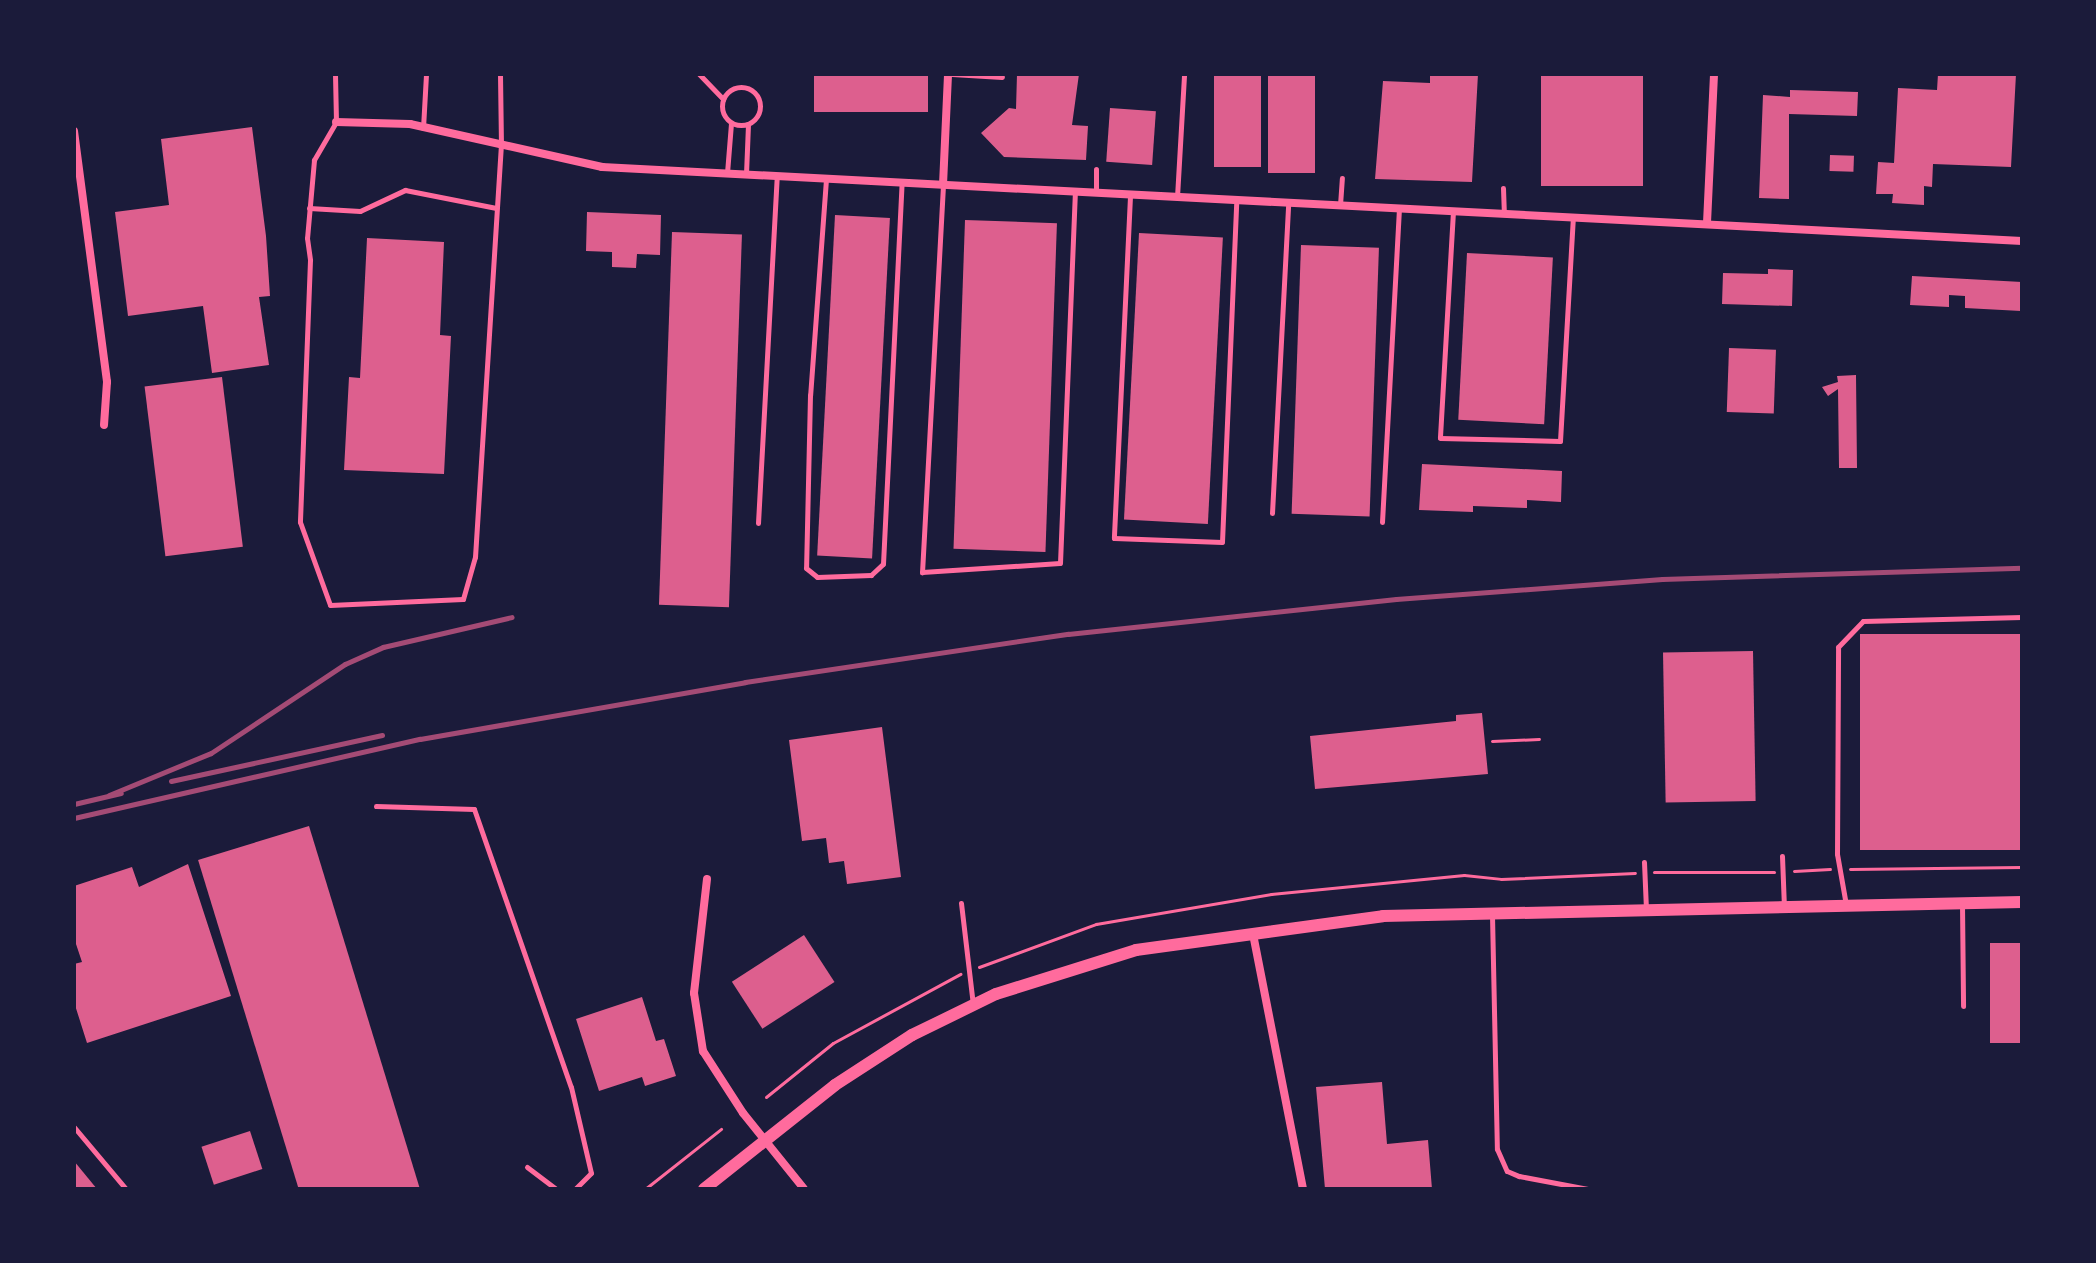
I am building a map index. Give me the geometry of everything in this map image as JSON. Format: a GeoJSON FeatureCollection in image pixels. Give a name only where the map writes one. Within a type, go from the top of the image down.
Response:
{"type":"FeatureCollection","features":[{"type":"Feature","properties":{"kind":"street"},"geometry":{"type":"LineString","coordinates":[[943,185],[950,74]]}},
{"type":"Feature","properties":{"kind":"street"},"geometry":{"type":"LineString","coordinates":[[1707,223],[1714,74]]}},
{"type":"Feature","properties":{"kind":"street"},"geometry":{"type":"LineString","coordinates":[[336,122],[367,120],[423,128],[602,167],[2022,241]]}},
{"type":"Feature","properties":{"kind":"street"},"geometry":{"type":"LineString","coordinates":[[74,131],[107,382],[104,425]]}},
{"type":"Feature","properties":{"kind":"street"},"geometry":{"type":"LineString","coordinates":[[707,879],[695,1021],[703,1051],[720,1080],[804,1189]]}},
{"type":"Feature","properties":{"kind":"street"},"geometry":{"type":"LineString","coordinates":[[704,1189],[835,1085],[912,1035],[973,1005],[1058,971],[1136,950],[1383,916],[2022,902]]}},
{"type":"Feature","properties":{"kind":"street"},"geometry":{"type":"LineString","coordinates":[[1253,934],[1303,1189]]}},
{"type":"Feature","properties":{"kind":"lane"},"geometry":{"type":"LineString","coordinates":[[335,74],[336,122],[314,160],[309,208],[300,522],[330,605],[463,599],[475,557],[501,146],[500,74]]}},
{"type":"Feature","properties":{"kind":"lane"},"geometry":{"type":"LineString","coordinates":[[423,128],[426,74]]}},
{"type":"Feature","properties":{"kind":"lane"},"geometry":{"type":"LineString","coordinates":[[699,74],[723,99],[724,115],[731,123],[748,124]]}},
{"type":"Feature","properties":{"kind":"lane"},"geometry":{"type":"LineString","coordinates":[[950,74],[1002,77]]}},
{"type":"Feature","properties":{"kind":"lane"},"geometry":{"type":"LineString","coordinates":[[1177,198],[1184,74]]}},
{"type":"Feature","properties":{"kind":"lane"},"geometry":{"type":"LineString","coordinates":[[723,99],[736,87],[754,92],[760,109],[748,124],[746,175]]}},
{"type":"Feature","properties":{"kind":"lane"},"geometry":{"type":"LineString","coordinates":[[727,174],[731,123]]}},
{"type":"Feature","properties":{"kind":"lane"},"geometry":{"type":"LineString","coordinates":[[1096,169],[1096,194]]}},
{"type":"Feature","properties":{"kind":"lane"},"geometry":{"type":"LineString","coordinates":[[758,523],[777,176]]}},
{"type":"Feature","properties":{"kind":"lane"},"geometry":{"type":"LineString","coordinates":[[1340,206],[1342,178]]}},
{"type":"Feature","properties":{"kind":"lane"},"geometry":{"type":"LineString","coordinates":[[826,179],[810,395],[806,536],[806,568],[817,577],[871,575],[883,564],[902,182]]}},
{"type":"Feature","properties":{"kind":"lane"},"geometry":{"type":"LineString","coordinates":[[943,185],[922,572],[1060,563],[1075,193]]}},
{"type":"Feature","properties":{"kind":"lane"},"geometry":{"type":"LineString","coordinates":[[1503,188],[1504,214]]}},
{"type":"Feature","properties":{"kind":"lane"},"geometry":{"type":"LineString","coordinates":[[309,208],[360,211],[405,190],[496,208]]}},
{"type":"Feature","properties":{"kind":"lane"},"geometry":{"type":"LineString","coordinates":[[1130,196],[1114,538],[1222,542],[1236,201]]}},
{"type":"Feature","properties":{"kind":"lane"},"geometry":{"type":"LineString","coordinates":[[1272,513],[1288,203]]}},
{"type":"Feature","properties":{"kind":"lane"},"geometry":{"type":"LineString","coordinates":[[1382,522],[1399,209]]}},
{"type":"Feature","properties":{"kind":"lane"},"geometry":{"type":"LineString","coordinates":[[1453,211],[1440,438],[1560,441],[1573,217]]}},
{"type":"Feature","properties":{"kind":"lane"},"geometry":{"type":"LineString","coordinates":[[1846,906],[1837,854],[1838,647],[1863,621],[2022,617]]}},
{"type":"Feature","properties":{"kind":"lane"},"geometry":{"type":"LineString","coordinates":[[376,806],[474,809],[571,1087],[591,1173],[575,1189]]}},
{"type":"Feature","properties":{"kind":"lane"},"geometry":{"type":"LineString","coordinates":[[1782,856],[1784,908]]}},
{"type":"Feature","properties":{"kind":"lane"},"geometry":{"type":"LineString","coordinates":[[1644,862],[1646,911]]}},
{"type":"Feature","properties":{"kind":"lane"},"geometry":{"type":"LineString","coordinates":[[961,903],[973,1005]]}},
{"type":"Feature","properties":{"kind":"lane"},"geometry":{"type":"LineString","coordinates":[[1962,904],[1963,1006]]}},
{"type":"Feature","properties":{"kind":"lane"},"geometry":{"type":"LineString","coordinates":[[1493,914],[1497,1149],[1507,1171],[1588,1189]]}},
{"type":"Feature","properties":{"kind":"lane"},"geometry":{"type":"LineString","coordinates":[[74,1127],[126,1189]]}},
{"type":"Feature","properties":{"kind":"lane"},"geometry":{"type":"LineString","coordinates":[[527,1167],[556,1189]]}},
{"type":"Feature","properties":{"kind":"lane"},"geometry":{"type":"LineString","coordinates":[[1780,1189],[1812,1189]]}},
{"type":"Feature","properties":{"kind":"path"},"geometry":{"type":"LineString","coordinates":[[1492,741],[1539,739]]}},
{"type":"Feature","properties":{"kind":"path"},"geometry":{"type":"LineString","coordinates":[[645,1189],[721,1129]]}},
{"type":"Feature","properties":{"kind":"building"},"geometry":{"type":"Polygon","coordinates":[[[814,74],[928,74],[928,112],[814,112],[814,74]]]}},
{"type":"Feature","properties":{"kind":"building"},"geometry":{"type":"Polygon","coordinates":[[[1017,74],[1079,74],[1072,125],[1088,126],[1086,160],[1004,157],[981,133],[1009,108],[1016,109],[1017,74]]]}},
{"type":"Feature","properties":{"kind":"building"},"geometry":{"type":"Polygon","coordinates":[[[1214,74],[1261,74],[1261,167],[1214,167],[1214,74]]]}},
{"type":"Feature","properties":{"kind":"building"},"geometry":{"type":"Polygon","coordinates":[[[1268,74],[1315,74],[1315,173],[1268,173],[1268,74]]]}},
{"type":"Feature","properties":{"kind":"building"},"geometry":{"type":"Polygon","coordinates":[[[1430,74],[1478,74],[1472,182],[1375,179],[1383,81],[1430,83],[1430,74]]]}},
{"type":"Feature","properties":{"kind":"building"},"geometry":{"type":"Polygon","coordinates":[[[1541,74],[1643,74],[1643,186],[1541,186],[1541,74]]]}},
{"type":"Feature","properties":{"kind":"building"},"geometry":{"type":"Polygon","coordinates":[[[1938,74],[2016,74],[2011,167],[1933,164],[1932,187],[1924,186],[1924,205],[1892,203],[1893,194],[1876,194],[1878,162],[1894,163],[1898,88],[1937,90],[1938,74]]]}},
{"type":"Feature","properties":{"kind":"building"},"geometry":{"type":"Polygon","coordinates":[[[1790,90],[1858,92],[1857,116],[1789,114],[1789,199],[1759,198],[1763,95],[1790,97],[1790,90]]]}},
{"type":"Feature","properties":{"kind":"building"},"geometry":{"type":"Polygon","coordinates":[[[1110,108],[1156,111],[1152,165],[1106,162],[1110,108]]]}},
{"type":"Feature","properties":{"kind":"building"},"geometry":{"type":"Polygon","coordinates":[[[252,127],[266,236],[270,296],[259,297],[269,365],[212,373],[203,306],[128,316],[115,212],[169,205],[161,139],[252,127]]]}},
{"type":"Feature","properties":{"kind":"building"},"geometry":{"type":"Polygon","coordinates":[[[1830,155],[1854,156],[1853,172],[1829,171],[1830,155]]]}},
{"type":"Feature","properties":{"kind":"building"},"geometry":{"type":"Polygon","coordinates":[[[587,212],[661,215],[660,255],[637,254],[636,268],[612,267],[612,252],[586,251],[587,212]]]}},
{"type":"Feature","properties":{"kind":"building"},"geometry":{"type":"Polygon","coordinates":[[[835,215],[890,218],[872,558],[817,556],[835,215]]]}},
{"type":"Feature","properties":{"kind":"building"},"geometry":{"type":"Polygon","coordinates":[[[965,220],[1057,223],[1045,552],[954,549],[965,220]]]}},
{"type":"Feature","properties":{"kind":"building"},"geometry":{"type":"Polygon","coordinates":[[[672,232],[742,234],[729,607],[659,605],[672,232]]]}},
{"type":"Feature","properties":{"kind":"building"},"geometry":{"type":"Polygon","coordinates":[[[1139,233],[1223,237],[1208,524],[1124,520],[1139,233]]]}},
{"type":"Feature","properties":{"kind":"building"},"geometry":{"type":"Polygon","coordinates":[[[367,238],[444,242],[440,335],[451,336],[444,474],[344,470],[349,377],[360,378],[367,238]]]}},
{"type":"Feature","properties":{"kind":"building"},"geometry":{"type":"Polygon","coordinates":[[[1301,245],[1379,248],[1370,517],[1292,514],[1301,245]]]}},
{"type":"Feature","properties":{"kind":"building"},"geometry":{"type":"Polygon","coordinates":[[[1467,253],[1553,258],[1544,424],[1458,420],[1467,253]]]}},
{"type":"Feature","properties":{"kind":"building"},"geometry":{"type":"Polygon","coordinates":[[[1768,269],[1793,270],[1792,306],[1722,304],[1723,273],[1768,274],[1768,269]]]}},
{"type":"Feature","properties":{"kind":"building"},"geometry":{"type":"Polygon","coordinates":[[[1912,276],[2022,282],[2021,311],[1965,308],[1965,296],[1949,295],[1949,307],[1910,305],[1912,276]]]}},
{"type":"Feature","properties":{"kind":"building"},"geometry":{"type":"Polygon","coordinates":[[[1729,348],[1776,350],[1774,414],[1727,412],[1729,348]]]}},
{"type":"Feature","properties":{"kind":"building"},"geometry":{"type":"Polygon","coordinates":[[[1856,375],[1857,468],[1839,468],[1838,389],[1828,396],[1822,387],[1838,382],[1837,376],[1856,375]]]}},
{"type":"Feature","properties":{"kind":"building"},"geometry":{"type":"Polygon","coordinates":[[[222,377],[243,547],[165,556],[145,387],[222,377]]]}},
{"type":"Feature","properties":{"kind":"building"},"geometry":{"type":"Polygon","coordinates":[[[1422,464],[1562,471],[1561,502],[1527,500],[1527,508],[1473,506],[1473,512],[1419,510],[1422,464]]]}},
{"type":"Feature","properties":{"kind":"building"},"geometry":{"type":"Polygon","coordinates":[[[1860,634],[2022,634],[2022,850],[1860,850],[1860,634]]]}},
{"type":"Feature","properties":{"kind":"building"},"geometry":{"type":"Polygon","coordinates":[[[1753,651],[1756,801],[1666,803],[1663,653],[1753,651]]]}},
{"type":"Feature","properties":{"kind":"building"},"geometry":{"type":"Polygon","coordinates":[[[1482,713],[1488,774],[1315,789],[1310,736],[1456,721],[1456,715],[1482,713]]]}},
{"type":"Feature","properties":{"kind":"building"},"geometry":{"type":"Polygon","coordinates":[[[882,727],[901,877],[847,884],[844,861],[829,863],[826,838],[802,841],[789,740],[882,727]]]}},
{"type":"Feature","properties":{"kind":"building"},"geometry":{"type":"Polygon","coordinates":[[[309,826],[420,1189],[299,1189],[198,860],[309,826]]]}},
{"type":"Feature","properties":{"kind":"building"},"geometry":{"type":"Polygon","coordinates":[[[188,864],[231,996],[87,1043],[74,1002],[74,964],[82,962],[74,938],[74,886],[132,867],[139,887],[188,864]]]}},
{"type":"Feature","properties":{"kind":"building"},"geometry":{"type":"Polygon","coordinates":[[[804,935],[834,982],[762,1029],[732,982],[804,935]]]}},
{"type":"Feature","properties":{"kind":"building"},"geometry":{"type":"Polygon","coordinates":[[[1990,943],[2022,943],[2022,1043],[1990,1043],[1990,943]]]}},
{"type":"Feature","properties":{"kind":"building"},"geometry":{"type":"Polygon","coordinates":[[[642,997],[656,1041],[664,1039],[676,1076],[645,1086],[642,1077],[599,1091],[576,1019],[642,997]]]}},
{"type":"Feature","properties":{"kind":"building"},"geometry":{"type":"Polygon","coordinates":[[[1382,1082],[1387,1144],[1428,1140],[1432,1189],[1325,1189],[1316,1087],[1382,1082]]]}},
{"type":"Feature","properties":{"kind":"building"},"geometry":{"type":"Polygon","coordinates":[[[250,1131],[262,1169],[214,1185],[201,1147],[250,1131]]]}},
{"type":"Feature","properties":{"kind":"building"},"geometry":{"type":"Polygon","coordinates":[[[74,1161],[97,1189],[74,1189],[74,1161]]]}},
{"type":"Feature","properties":{"kind":"railway"},"geometry":{"type":"LineString","coordinates":[[74,818],[420,739],[745,682],[1068,634],[1396,599],[1662,579],[2022,568]]}},
{"type":"Feature","properties":{"kind":"railway"},"geometry":{"type":"LineString","coordinates":[[109,795],[211,753],[345,664],[383,647],[512,617]]}},
{"type":"Feature","properties":{"kind":"railway"},"geometry":{"type":"LineString","coordinates":[[171,781],[382,735]]}},
{"type":"Feature","properties":{"kind":"railway"},"geometry":{"type":"LineString","coordinates":[[74,804],[121,793]]}}]}
